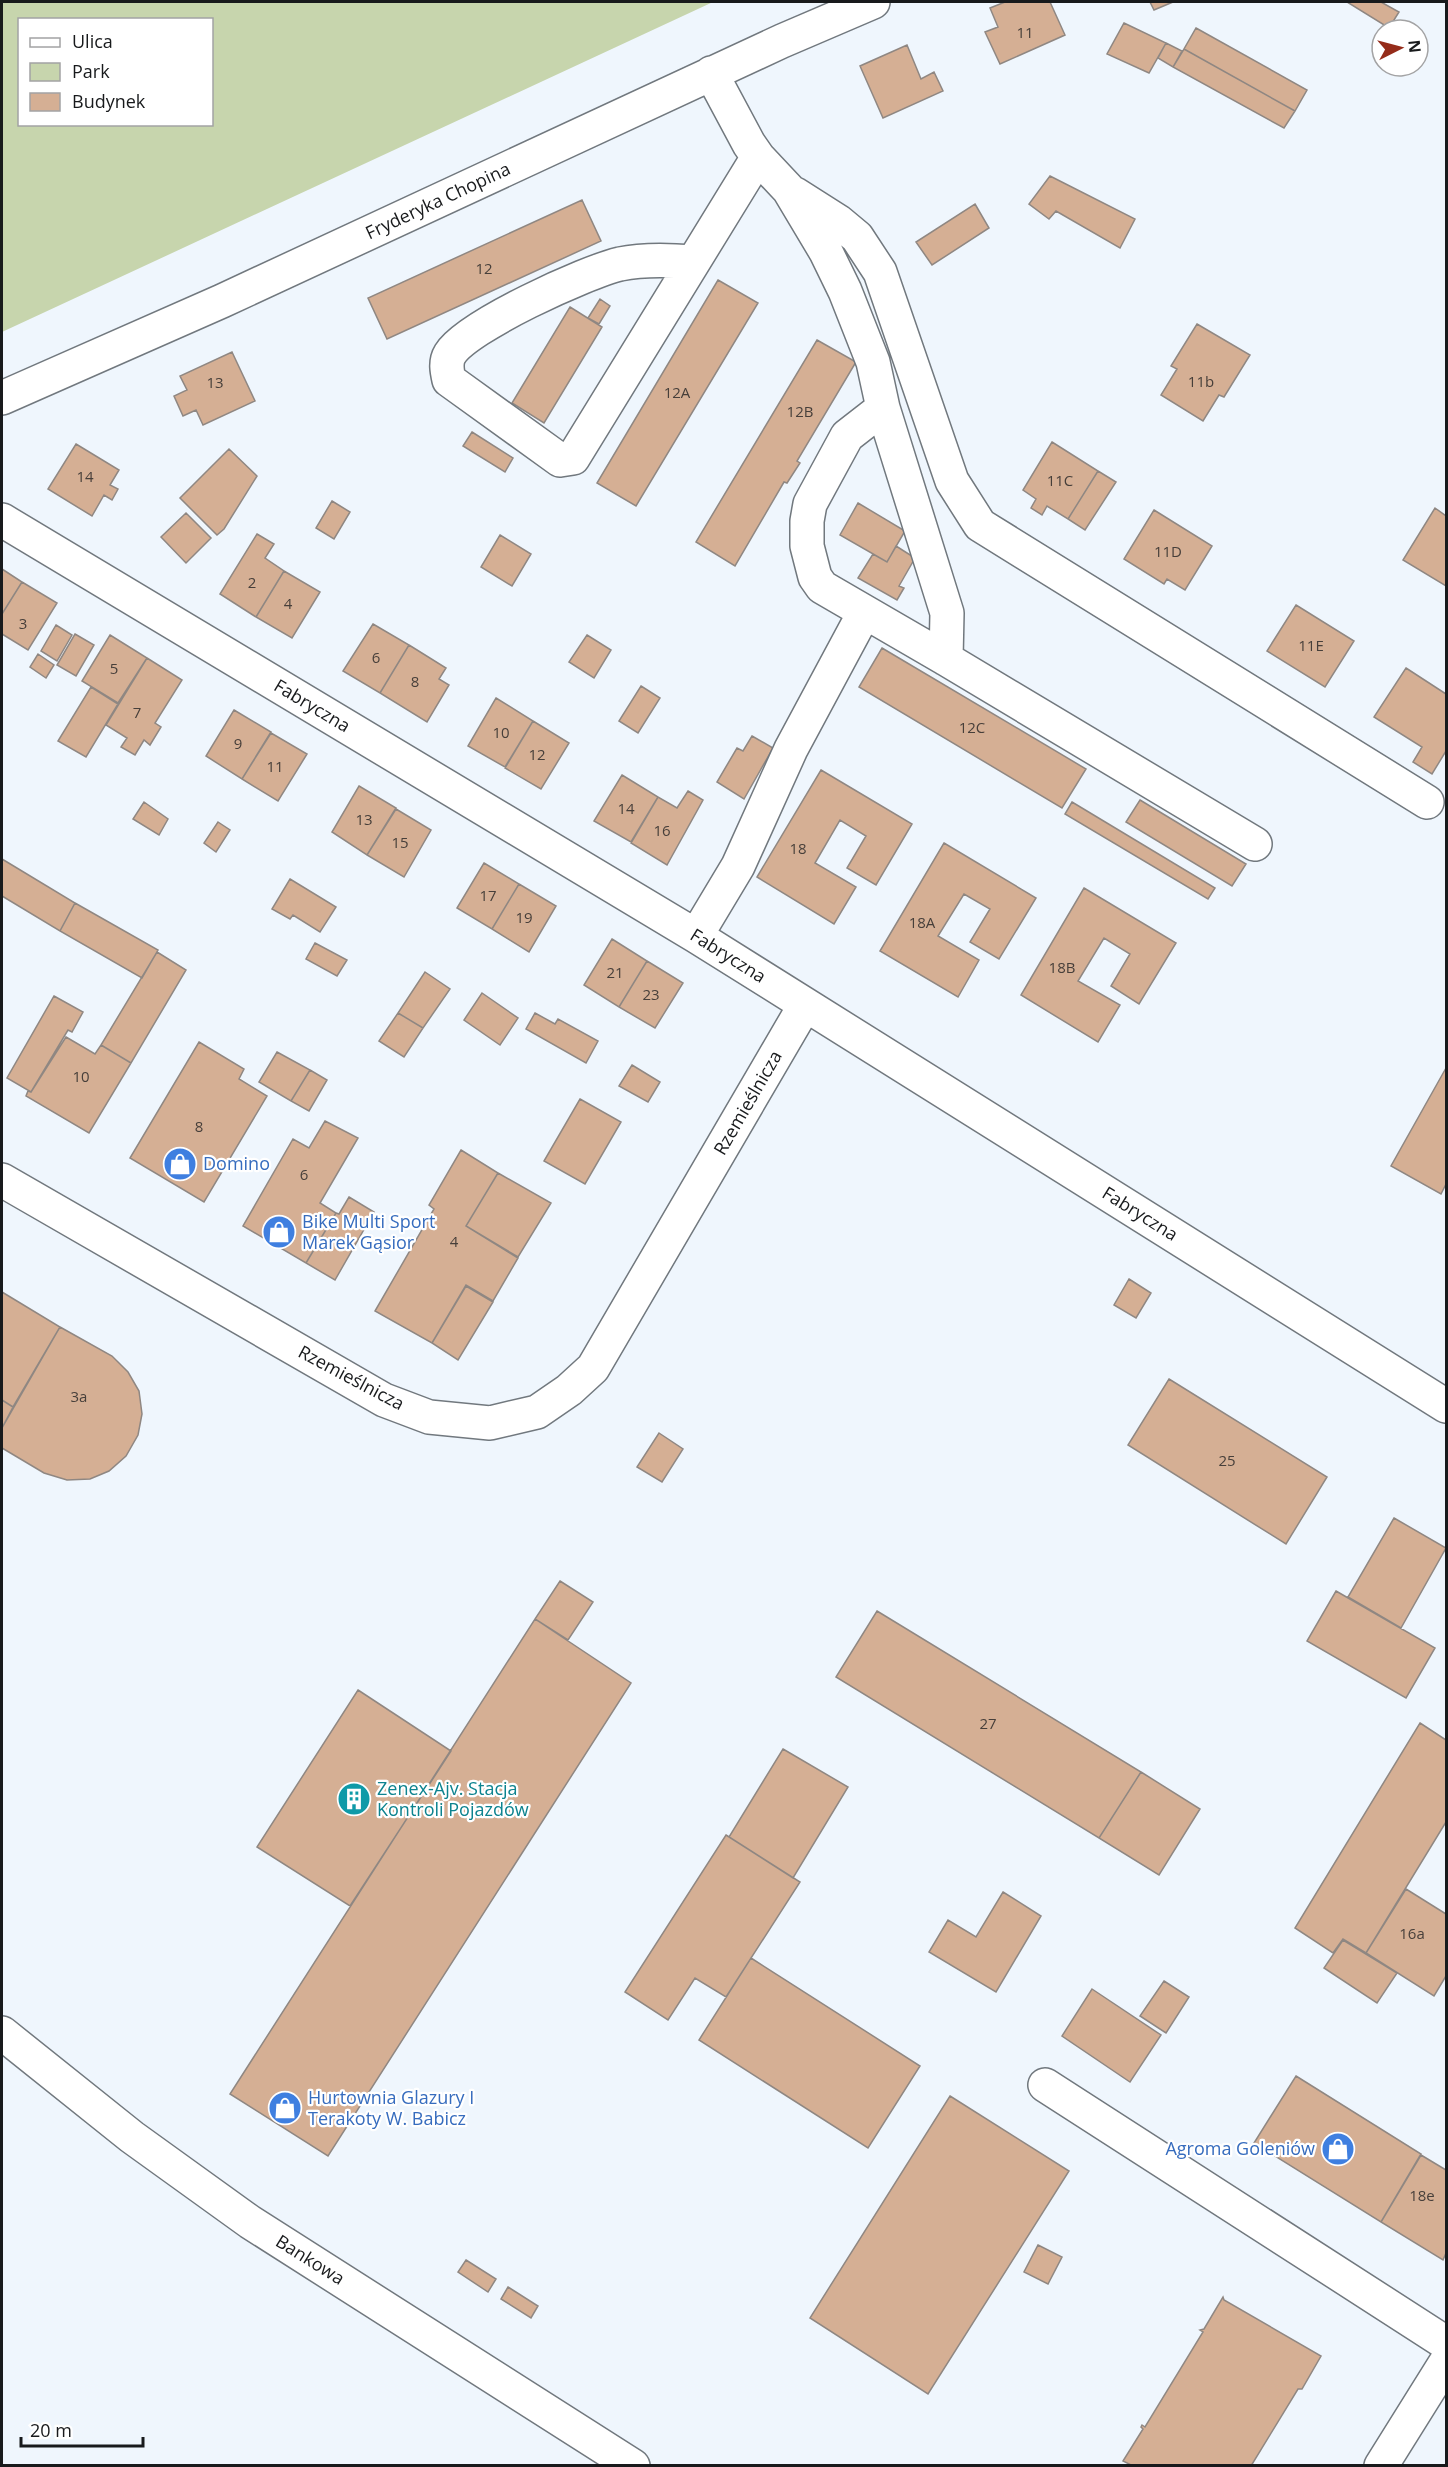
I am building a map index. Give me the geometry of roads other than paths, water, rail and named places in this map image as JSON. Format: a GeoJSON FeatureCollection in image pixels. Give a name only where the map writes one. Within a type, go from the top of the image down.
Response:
{"type":"FeatureCollection","features":[{"type":"Feature","properties":{"kind":"street","name":"Fryderyka Chopina"},"geometry":{"type":"LineString","coordinates":[[2,398],[222,301],[711,74],[873,2]]}},
{"type":"Feature","properties":{"kind":"street"},"geometry":{"type":"LineString","coordinates":[[711,74],[758,157],[789,190],[826,252],[845,291],[873,362],[883,408],[947,613],[946,659]]}},
{"type":"Feature","properties":{"kind":"street"},"geometry":{"type":"LineString","coordinates":[[693,262],[662,259],[621,264],[586,275],[478,328],[454,348],[448,357],[446,369],[449,380],[560,460],[573,458],[758,157]]}},
{"type":"Feature","properties":{"kind":"street"},"geometry":{"type":"LineString","coordinates":[[789,190],[839,222],[857,237],[880,272],[952,481],[980,525],[1427,802]]}},
{"type":"Feature","properties":{"kind":"street"},"geometry":{"type":"LineString","coordinates":[[883,408],[847,436],[810,504],[807,546],[815,577],[822,587],[1255,844]]}},
{"type":"Feature","properties":{"kind":"street","name":"Fabryczna"},"geometry":{"type":"LineString","coordinates":[[2,520],[696,936],[1446,1406]]}},
{"type":"Feature","properties":{"kind":"street"},"geometry":{"type":"LineString","coordinates":[[696,936],[738,866],[791,749],[864,613]]}},
{"type":"Feature","properties":{"kind":"street","name":"Rzemieślnicza"},"geometry":{"type":"LineString","coordinates":[[2,1180],[384,1400],[429,1417],[490,1423],[537,1412],[569,1390],[593,1368],[805,1005]]}},
{"type":"Feature","properties":{"kind":"street","name":"Bankowa"},"geometry":{"type":"LineString","coordinates":[[2,2033],[132,2138],[250,2222],[633,2466]]}},
{"type":"Feature","properties":{"kind":"street"},"geometry":{"type":"LineString","coordinates":[[1045,2085],[1446,2343]]}},
{"type":"Feature","properties":{"kind":"street"},"geometry":{"type":"LineString","coordinates":[[1381,2466],[1446,2362]]}},
{"type":"Feature","properties":{"kind":"place","name":"Domino"},"geometry":{"type":"Point","coordinates":[180,1164]}},
{"type":"Feature","properties":{"kind":"place","name":"Bike Multi Sport Marek Gąsior"},"geometry":{"type":"Point","coordinates":[279,1232]}},
{"type":"Feature","properties":{"kind":"place","name":"Zenex-Ajv. Stacja Kontroli Pojazdów"},"geometry":{"type":"Point","coordinates":[354,1799]}},
{"type":"Feature","properties":{"kind":"place","name":"Hurtownia Glazury I Terakoty W. Babicz"},"geometry":{"type":"Point","coordinates":[285,2108]}},
{"type":"Feature","properties":{"kind":"place","name":"Agroma Goleniów"},"geometry":{"type":"Point","coordinates":[1338,2149]}}]}
